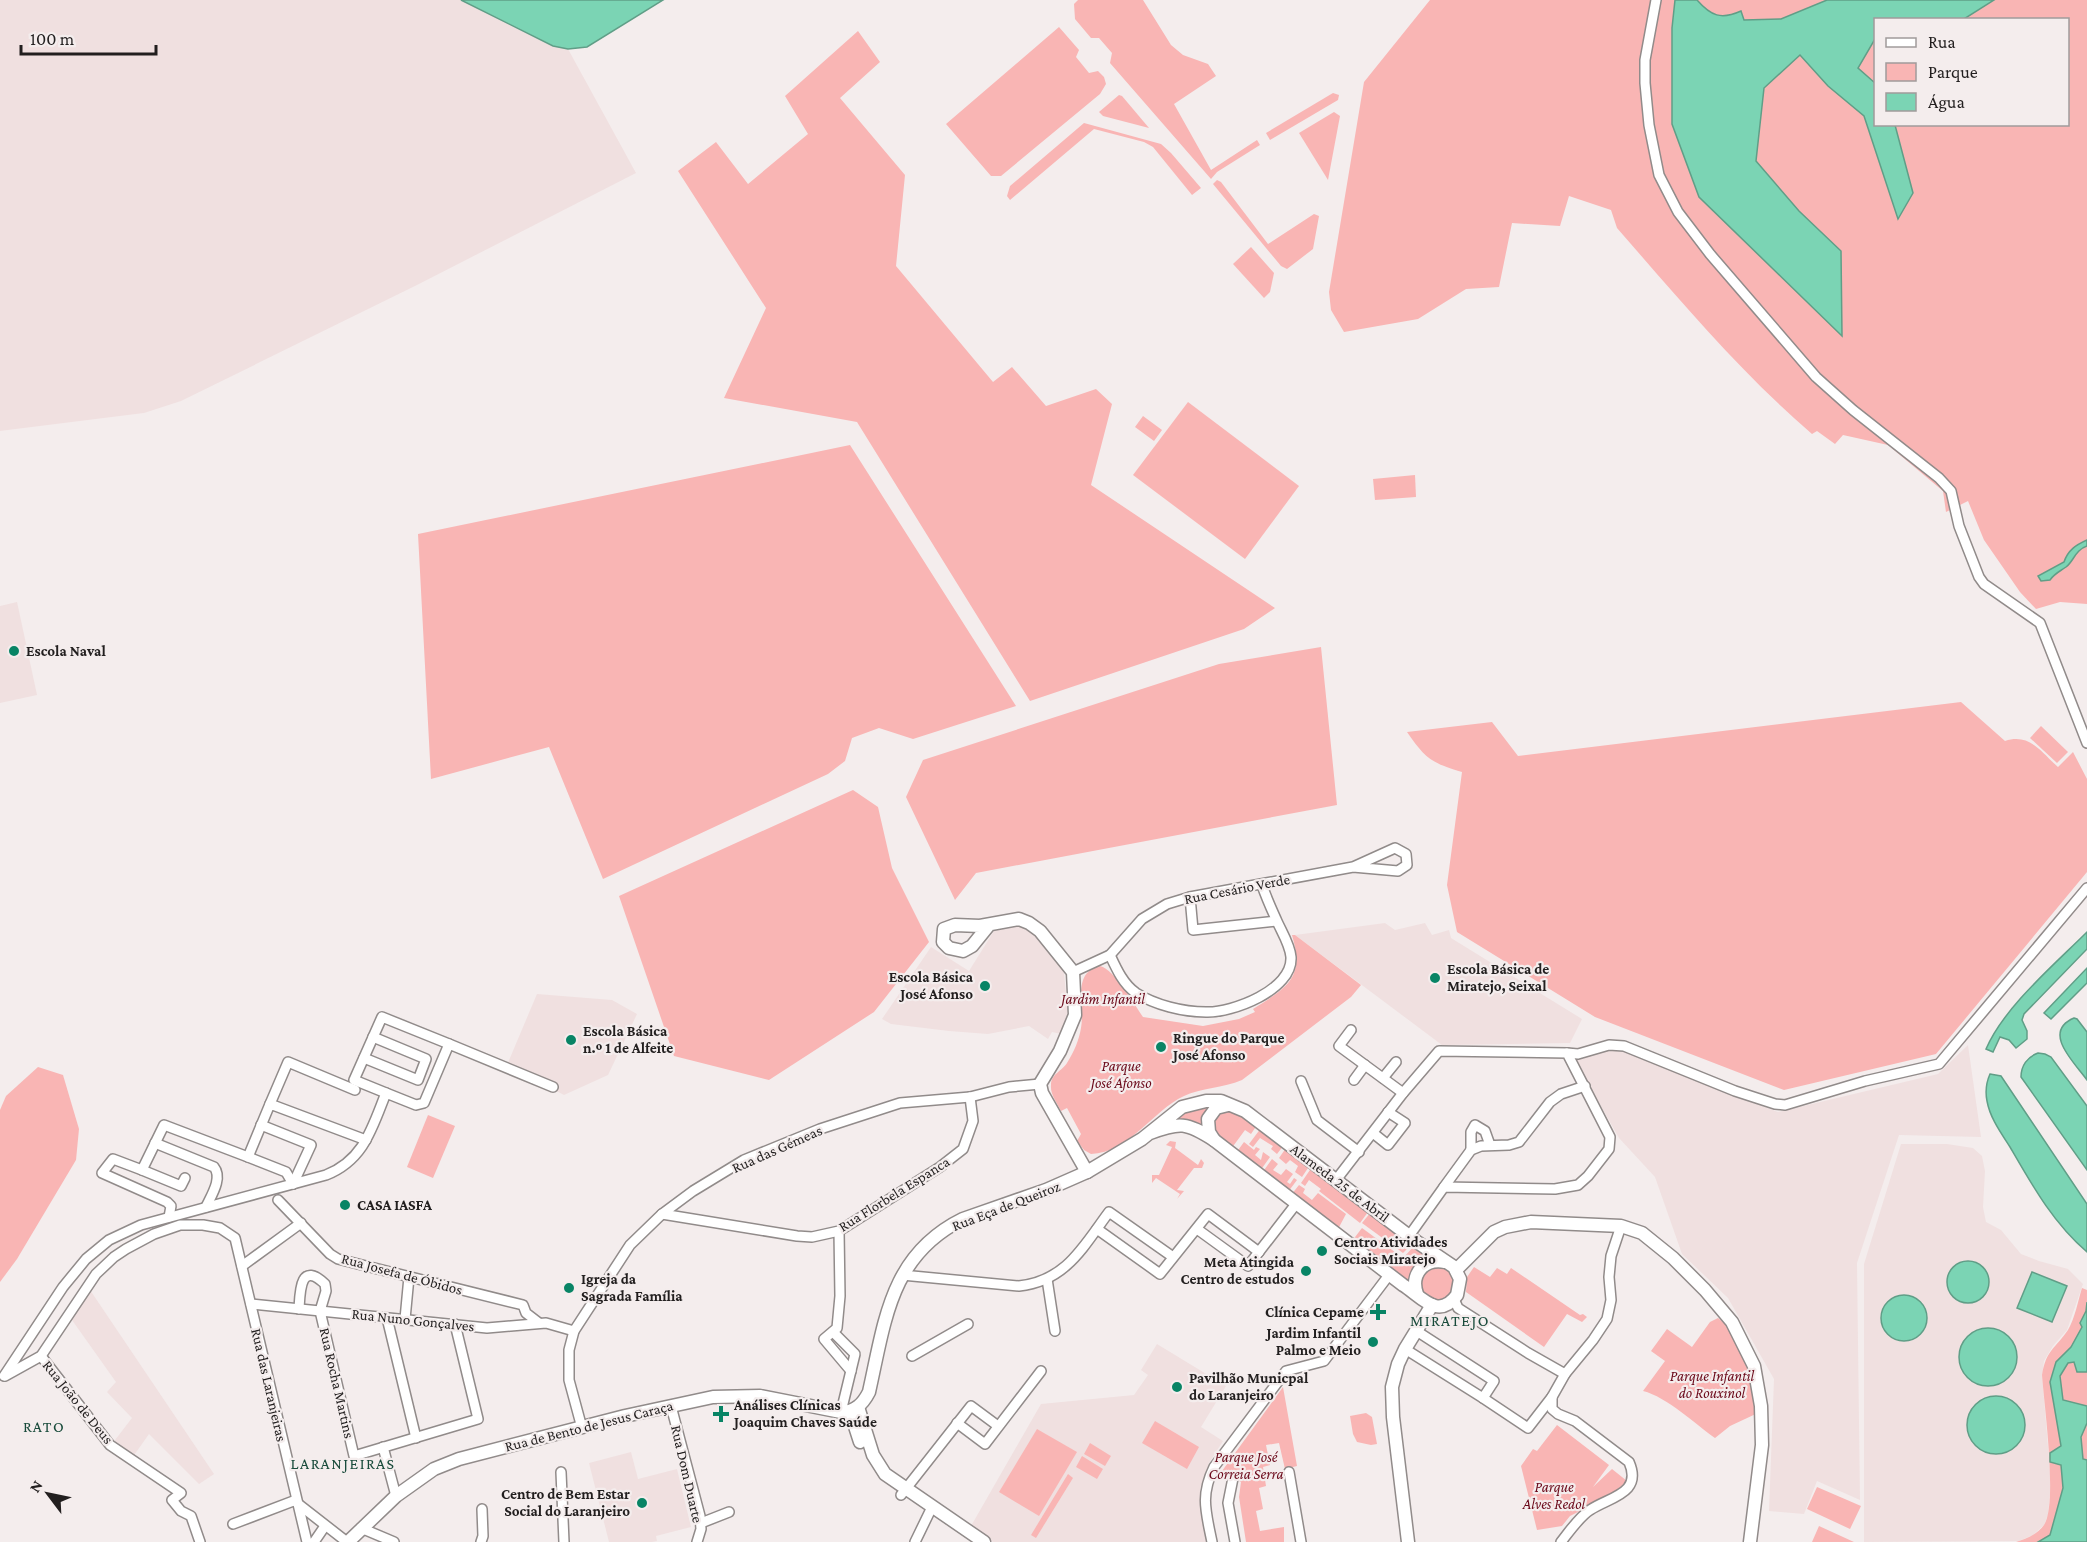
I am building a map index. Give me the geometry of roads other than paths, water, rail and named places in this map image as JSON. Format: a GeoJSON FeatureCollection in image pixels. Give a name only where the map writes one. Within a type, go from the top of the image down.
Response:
{"type":"FeatureCollection","features":[{"type":"Feature","properties":{"kind":"main road"},"geometry":{"type":"LineString","coordinates":[[989,925],[1019,920],[1029,923],[1040,931],[1073,972],[1075,1016],[1060,1051],[1040,1084],[1042,1093],[1087,1172]]}},
{"type":"Feature","properties":{"kind":"main road","name":"Alameda 25 de Abril"},"geometry":{"type":"LineString","coordinates":[[1150,1133],[1182,1107],[1194,1103],[1221,1101],[1235,1106],[1245,1111],[1456,1270]]}},
{"type":"Feature","properties":{"kind":"main road"},"geometry":{"type":"LineString","coordinates":[[1214,1140],[1207,1125],[1210,1113],[1223,1105],[1235,1106]]}},
{"type":"Feature","properties":{"kind":"main road"},"geometry":{"type":"LineString","coordinates":[[1150,1133],[1172,1125],[1186,1125],[1196,1129],[1214,1140],[1417,1294],[1423,1301],[1432,1305],[1444,1305],[1454,1299],[1460,1284],[1456,1270],[1494,1232],[1518,1224],[1542,1222],[1621,1226],[1642,1233],[1672,1257],[1706,1290],[1732,1322],[1754,1366],[1761,1406],[1762,1444],[1750,1542]]}},
{"type":"Feature","properties":{"kind":"main road","name":"Rua Eça de Queiroz"},"geometry":{"type":"LineString","coordinates":[[850,1410],[869,1392],[889,1307],[902,1275],[925,1245],[952,1225],[1087,1172],[1150,1133]]}},
{"type":"Feature","properties":{"kind":"main road"},"geometry":{"type":"LineString","coordinates":[[1417,1294],[1415,1281],[1420,1268],[1431,1261],[1445,1262]]}},
{"type":"Feature","properties":{"kind":"main road"},"geometry":{"type":"LineString","coordinates":[[1408,1542],[1392,1401],[1394,1378],[1405,1349],[1432,1305]]}},
{"type":"Feature","properties":{"kind":"main road","name":"Rua de Bento de Jesus Caraça"},"geometry":{"type":"LineString","coordinates":[[347,1542],[396,1496],[434,1468],[459,1459],[713,1397],[747,1395],[850,1410]]}},
{"type":"Feature","properties":{"kind":"main road"},"geometry":{"type":"LineString","coordinates":[[850,1410],[864,1456],[873,1472],[885,1484],[903,1492],[970,1542]]}},
{"type":"Feature","properties":{"kind":"main road"},"geometry":{"type":"LineString","coordinates":[[930,1511],[984,1542]]}},
{"type":"Feature","properties":{"kind":"street"},"geometry":{"type":"LineString","coordinates":[[1656,0],[1645,60],[1649,125],[1659,175],[1678,212],[1710,254],[1816,377],[1853,410],[1939,478],[1951,491],[1959,526],[1979,577],[1990,590],[2033,616],[2040,623],[2087,743]]}},
{"type":"Feature","properties":{"kind":"street"},"geometry":{"type":"LineString","coordinates":[[1395,848],[1406,854],[1407,865],[1398,871],[1353,867],[1395,848]]}},
{"type":"Feature","properties":{"kind":"street","name":"Rua Cesário Verde"},"geometry":{"type":"LineString","coordinates":[[1073,972],[1110,956],[1142,919],[1167,904],[1190,897],[1353,867]]}},
{"type":"Feature","properties":{"kind":"street"},"geometry":{"type":"LineString","coordinates":[[1110,956],[1119,974],[1134,991],[1153,1002],[1206,1012],[1231,1009],[1276,987],[1288,973],[1291,958],[1286,939],[1276,921],[1262,885]]}},
{"type":"Feature","properties":{"kind":"street"},"geometry":{"type":"LineString","coordinates":[[1336,1180],[1438,1051],[1578,1054],[1609,1045],[1624,1046],[1735,1091],[1775,1104],[1785,1104],[1865,1081],[1939,1064],[2087,888]]}},
{"type":"Feature","properties":{"kind":"street"},"geometry":{"type":"LineString","coordinates":[[1190,897],[1193,930],[1276,921]]}},
{"type":"Feature","properties":{"kind":"street"},"geometry":{"type":"LineString","coordinates":[[449,1044],[424,1103],[416,1105],[354,1080],[382,1017],[449,1044],[553,1087]]}},
{"type":"Feature","properties":{"kind":"street"},"geometry":{"type":"LineString","coordinates":[[1351,1030],[1339,1046],[1403,1093]]}},
{"type":"Feature","properties":{"kind":"street"},"geometry":{"type":"LineString","coordinates":[[364,1058],[418,1080],[426,1059],[373,1036]]}},
{"type":"Feature","properties":{"kind":"street"},"geometry":{"type":"LineString","coordinates":[[1444,1187],[1555,1189],[1578,1185],[1587,1176],[1609,1149],[1610,1137],[1567,1053]]}},
{"type":"Feature","properties":{"kind":"street"},"geometry":{"type":"LineString","coordinates":[[248,1157],[288,1062],[355,1090]]}},
{"type":"Feature","properties":{"kind":"street"},"geometry":{"type":"LineString","coordinates":[[1383,1078],[1396,1062]]}},
{"type":"Feature","properties":{"kind":"street"},"geometry":{"type":"LineString","coordinates":[[1354,1080],[1365,1065]]}},
{"type":"Feature","properties":{"kind":"street"},"geometry":{"type":"LineString","coordinates":[[1301,1081],[1317,1120],[1359,1152]]}},
{"type":"Feature","properties":{"kind":"street","name":"Rua das Gémeas"},"geometry":{"type":"LineString","coordinates":[[576,1329],[630,1245],[662,1214],[693,1191],[744,1160],[820,1129],[900,1103],[970,1097],[1009,1087],[1040,1084]]}},
{"type":"Feature","properties":{"kind":"street"},"geometry":{"type":"LineString","coordinates":[[1409,1236],[1471,1150],[1490,1145],[1509,1146],[1519,1142],[1550,1102],[1562,1094],[1585,1086]]}},
{"type":"Feature","properties":{"kind":"street"},"geometry":{"type":"LineString","coordinates":[[2,1377],[63,1287],[86,1259],[123,1232],[169,1217],[326,1175],[343,1168],[356,1156],[366,1140],[386,1093]]}},
{"type":"Feature","properties":{"kind":"street","name":"Rua Florbela Espanca"},"geometry":{"type":"LineString","coordinates":[[662,1214],[812,1237],[839,1231],[940,1167],[963,1149],[973,1121],[970,1097]]}},
{"type":"Feature","properties":{"kind":"street"},"geometry":{"type":"LineString","coordinates":[[270,1104],[366,1140]]}},
{"type":"Feature","properties":{"kind":"street"},"geometry":{"type":"LineString","coordinates":[[1373,1133],[1388,1144],[1406,1123],[1388,1112]]}},
{"type":"Feature","properties":{"kind":"street"},"geometry":{"type":"LineString","coordinates":[[142,1170],[164,1125],[285,1172],[293,1184]]}},
{"type":"Feature","properties":{"kind":"street"},"geometry":{"type":"LineString","coordinates":[[261,1125],[311,1145],[293,1184]]}},
{"type":"Feature","properties":{"kind":"street"},"geometry":{"type":"LineString","coordinates":[[1471,1150],[1471,1132],[1475,1125],[1485,1131],[1490,1145]]}},
{"type":"Feature","properties":{"kind":"street"},"geometry":{"type":"LineString","coordinates":[[155,1143],[214,1167],[218,1171],[218,1177],[206,1207]]}},
{"type":"Feature","properties":{"kind":"street"},"geometry":{"type":"LineString","coordinates":[[169,1217],[171,1206],[167,1202],[102,1173],[112,1159],[181,1186],[184,1178]]}},
{"type":"Feature","properties":{"kind":"street","name":"Rua Josefa de Óbidos"},"geometry":{"type":"LineString","coordinates":[[278,1200],[330,1254],[338,1259],[523,1305],[526,1313],[539,1323]]}},
{"type":"Feature","properties":{"kind":"street"},"geometry":{"type":"LineString","coordinates":[[1197,1229],[1248,1266],[1296,1204]]}},
{"type":"Feature","properties":{"kind":"street"},"geometry":{"type":"LineString","coordinates":[[902,1275],[1018,1286],[1034,1284],[1047,1280],[1068,1266],[1110,1212],[1173,1257]]}},
{"type":"Feature","properties":{"kind":"street"},"geometry":{"type":"LineString","coordinates":[[1097,1229],[1160,1274],[1208,1214],[1259,1252]]}},
{"type":"Feature","properties":{"kind":"street"},"geometry":{"type":"LineString","coordinates":[[242,1266],[301,1223]]}},
{"type":"Feature","properties":{"kind":"street","name":"Rua das Laranjeiras"},"geometry":{"type":"LineString","coordinates":[[41,1356],[96,1274],[114,1257],[154,1234],[180,1225],[220,1228],[235,1238],[307,1542]]}},
{"type":"Feature","properties":{"kind":"street"},"geometry":{"type":"LineString","coordinates":[[1405,1349],[1528,1428],[1607,1319],[1611,1300],[1609,1277],[1611,1256],[1621,1226]]}},
{"type":"Feature","properties":{"kind":"street"},"geometry":{"type":"LineString","coordinates":[[839,1231],[840,1296],[837,1328],[833,1332],[855,1354],[851,1371],[850,1410]]}},
{"type":"Feature","properties":{"kind":"street"},"geometry":{"type":"LineString","coordinates":[[299,1309],[300,1284],[312,1275],[320,1278],[325,1284],[326,1291],[320,1311]]}},
{"type":"Feature","properties":{"kind":"street"},"geometry":{"type":"LineString","coordinates":[[1212,1542],[1204,1501],[1207,1482],[1214,1467],[1286,1371],[1324,1361],[1389,1275]]}},
{"type":"Feature","properties":{"kind":"street"},"geometry":{"type":"LineString","coordinates":[[405,1319],[409,1277]]}},
{"type":"Feature","properties":{"kind":"street"},"geometry":{"type":"LineString","coordinates":[[1047,1280],[1055,1331]]}},
{"type":"Feature","properties":{"kind":"street"},"geometry":{"type":"LineString","coordinates":[[1454,1299],[1458,1308],[1527,1353],[1565,1374]]}},
{"type":"Feature","properties":{"kind":"street","name":"Rua Nuno Gonçalves"},"geometry":{"type":"LineString","coordinates":[[250,1304],[487,1328],[539,1323],[576,1329]]}},
{"type":"Feature","properties":{"kind":"street","name":"Rua Rocha Martins"},"geometry":{"type":"LineString","coordinates":[[320,1311],[354,1456],[383,1447]]}},
{"type":"Feature","properties":{"kind":"street"},"geometry":{"type":"LineString","coordinates":[[387,1318],[416,1438]]}},
{"type":"Feature","properties":{"kind":"street"},"geometry":{"type":"LineString","coordinates":[[396,1496],[383,1447],[478,1419],[455,1324]]}},
{"type":"Feature","properties":{"kind":"street"},"geometry":{"type":"LineString","coordinates":[[912,1356],[968,1324]]}},
{"type":"Feature","properties":{"kind":"street"},"geometry":{"type":"LineString","coordinates":[[576,1329],[569,1350],[569,1380],[582,1428]]}},
{"type":"Feature","properties":{"kind":"street"},"geometry":{"type":"LineString","coordinates":[[1415,1330],[1494,1381],[1483,1398]]}},
{"type":"Feature","properties":{"kind":"street"},"geometry":{"type":"LineString","coordinates":[[2,1377],[41,1356]]}},
{"type":"Feature","properties":{"kind":"street","name":"Rua João de Deus"},"geometry":{"type":"LineString","coordinates":[[41,1356],[110,1445],[181,1493],[172,1500],[181,1511],[191,1516],[200,1542]]}},
{"type":"Feature","properties":{"kind":"street"},"geometry":{"type":"LineString","coordinates":[[957,1423],[985,1444],[1041,1371]]}},
{"type":"Feature","properties":{"kind":"street"},"geometry":{"type":"LineString","coordinates":[[1552,1397],[1552,1409],[1575,1421],[1629,1462],[1633,1472],[1629,1487],[1617,1497],[1589,1510],[1561,1542]]}},
{"type":"Feature","properties":{"kind":"street","name":"Rua Dom Duarte"},"geometry":{"type":"LineString","coordinates":[[671,1406],[700,1523],[697,1542]]}},
{"type":"Feature","properties":{"kind":"street"},"geometry":{"type":"LineString","coordinates":[[903,1492],[970,1406],[998,1426]]}},
{"type":"Feature","properties":{"kind":"street"},"geometry":{"type":"LineString","coordinates":[[561,1472],[564,1542]]}},
{"type":"Feature","properties":{"kind":"street"},"geometry":{"type":"LineString","coordinates":[[1288,1472],[1301,1542]]}},
{"type":"Feature","properties":{"kind":"street"},"geometry":{"type":"LineString","coordinates":[[1233,1478],[1228,1503],[1236,1542]]}},
{"type":"Feature","properties":{"kind":"street"},"geometry":{"type":"LineString","coordinates":[[233,1524],[296,1502],[347,1542]]}},
{"type":"Feature","properties":{"kind":"street"},"geometry":{"type":"LineString","coordinates":[[481,1542],[482,1509]]}},
{"type":"Feature","properties":{"kind":"street"},"geometry":{"type":"LineString","coordinates":[[918,1541],[930,1511]]}},
{"type":"Feature","properties":{"kind":"street"},"geometry":{"type":"LineString","coordinates":[[700,1523],[729,1512]]}},
{"type":"Feature","properties":{"kind":"street"},"geometry":{"type":"LineString","coordinates":[[314,1542],[325,1526]]}},
{"type":"Feature","properties":{"kind":"street"},"geometry":{"type":"LineString","coordinates":[[361,1528],[394,1542]]}},
{"type":"Feature","properties":{"kind":"water"},"geometry":{"type":"Polygon","coordinates":[[[461,0],[663,0],[587,47],[568,49],[553,46],[461,0]]]}},
{"type":"Feature","properties":{"kind":"water"},"geometry":{"type":"Polygon","coordinates":[[[1675,0],[1697,0],[1707,10],[1722,16],[1741,11],[1744,20],[1781,19],[1827,0],[1994,0],[1966,18],[1874,18],[1874,41],[1858,68],[1874,82],[1874,126],[1895,126],[1913,193],[1898,219],[1864,116],[1828,86],[1800,55],[1764,88],[1756,161],[1799,211],[1841,251],[1842,336],[1699,197],[1672,124],[1672,28],[1675,0]]]}},
{"type":"Feature","properties":{"kind":"water"},"geometry":{"type":"Polygon","coordinates":[[[2087,540],[2087,546],[2080,550],[2069,565],[2050,580],[2041,581],[2038,576],[2064,562],[2073,548],[2087,540]]]}},
{"type":"Feature","properties":{"kind":"water"},"geometry":{"type":"Polygon","coordinates":[[[2087,932],[2087,949],[2024,1014],[2022,1020],[2027,1031],[2027,1039],[2016,1048],[2009,1040],[2000,1037],[1993,1052],[1986,1049],[1994,1033],[2017,1002],[2087,932]]]}},
{"type":"Feature","properties":{"kind":"water"},"geometry":{"type":"Polygon","coordinates":[[[2087,968],[2087,983],[2051,1019],[2044,1013],[2087,968]]]}},
{"type":"Feature","properties":{"kind":"water"},"geometry":{"type":"Polygon","coordinates":[[[2074,1018],[2087,1032],[2087,1080],[2069,1057],[2060,1039],[2060,1031],[2074,1018]]]}},
{"type":"Feature","properties":{"kind":"water"},"geometry":{"type":"Polygon","coordinates":[[[2038,1053],[2051,1057],[2087,1106],[2087,1170],[2021,1077],[2025,1062],[2038,1053]]]}},
{"type":"Feature","properties":{"kind":"water"},"geometry":{"type":"Polygon","coordinates":[[[1990,1074],[2001,1076],[2087,1204],[2087,1252],[2064,1229],[2044,1203],[1996,1125],[1986,1097],[1990,1074]]]}},
{"type":"Feature","properties":{"kind":"water"},"geometry":{"type":"Polygon","coordinates":[[[1968,1261],[1976,1262],[1983,1267],[1988,1274],[1988,1290],[1983,1297],[1976,1302],[1968,1303],[1960,1302],[1953,1297],[1948,1290],[1947,1282],[1948,1274],[1953,1267],[1960,1262],[1968,1261]]]}},
{"type":"Feature","properties":{"kind":"water"},"geometry":{"type":"Polygon","coordinates":[[[2032,1272],[2067,1286],[2052,1322],[2017,1308],[2032,1272]]]}},
{"type":"Feature","properties":{"kind":"water"},"geometry":{"type":"Polygon","coordinates":[[[1904,1295],[1920,1302],[1927,1318],[1920,1334],[1904,1341],[1888,1334],[1881,1318],[1888,1302],[1904,1295]]]}},
{"type":"Feature","properties":{"kind":"water"},"geometry":{"type":"Polygon","coordinates":[[[2087,1302],[2087,1372],[2077,1372],[2074,1362],[2068,1363],[2060,1376],[2063,1400],[2087,1406],[2087,1423],[2081,1437],[2083,1459],[2087,1460],[2087,1542],[2038,1542],[2050,1535],[2063,1488],[2061,1465],[2050,1462],[2050,1453],[2061,1446],[2050,1382],[2056,1362],[2071,1347],[2082,1327],[2080,1323],[2086,1311],[2087,1302]]]}},
{"type":"Feature","properties":{"kind":"water"},"geometry":{"type":"Polygon","coordinates":[[[1982,1328],[1994,1328],[2009,1336],[2017,1351],[2017,1363],[2009,1378],[1994,1386],[1982,1386],[1967,1378],[1959,1363],[1959,1351],[1967,1336],[1982,1328]]]}},
{"type":"Feature","properties":{"kind":"water"},"geometry":{"type":"Polygon","coordinates":[[[1990,1396],[2002,1396],[2017,1404],[2025,1419],[2025,1431],[2017,1446],[2002,1454],[1990,1454],[1975,1446],[1967,1431],[1967,1419],[1975,1404],[1990,1396]]]}},
{"type":"Feature","properties":{"kind":"place","name":"Escola Naval"},"geometry":{"type":"Point","coordinates":[14,651]}},
{"type":"Feature","properties":{"kind":"place","name":"Escola Básica de Miratejo, Seixal"},"geometry":{"type":"Point","coordinates":[1435,978]}},
{"type":"Feature","properties":{"kind":"place","name":"Escola Básica José Afonso"},"geometry":{"type":"Point","coordinates":[985,986]}},
{"type":"Feature","properties":{"kind":"place","name":"Escola Básica n.º 1 de Alfeite"},"geometry":{"type":"Point","coordinates":[571,1040]}},
{"type":"Feature","properties":{"kind":"place","name":"Ringue do Parque José Afonso"},"geometry":{"type":"Point","coordinates":[1161,1047]}},
{"type":"Feature","properties":{"kind":"place","name":"CASA IASFA"},"geometry":{"type":"Point","coordinates":[345,1205]}},
{"type":"Feature","properties":{"kind":"place","name":"Centro Atividades Sociais Miratejo"},"geometry":{"type":"Point","coordinates":[1322,1251]}},
{"type":"Feature","properties":{"kind":"place","name":"Meta Atingida Centro de estudos"},"geometry":{"type":"Point","coordinates":[1306,1271]}},
{"type":"Feature","properties":{"kind":"place","name":"Igreja da Sagrada Família"},"geometry":{"type":"Point","coordinates":[569,1288]}},
{"type":"Feature","properties":{"kind":"place","name":"Clínica Cepame"},"geometry":{"type":"Point","coordinates":[1378,1312]}},
{"type":"Feature","properties":{"kind":"place","name":"Jardim Infantil Palmo e Meio"},"geometry":{"type":"Point","coordinates":[1373,1342]}},
{"type":"Feature","properties":{"kind":"place","name":"Pavilhão Municpal do Laranjeiro"},"geometry":{"type":"Point","coordinates":[1177,1387]}},
{"type":"Feature","properties":{"kind":"place","name":"Análises Clínicas Joaquim Chaves Saúde"},"geometry":{"type":"Point","coordinates":[721,1414]}},
{"type":"Feature","properties":{"kind":"place","name":"Centro de Bem Estar Social do Laranjeiro"},"geometry":{"type":"Point","coordinates":[642,1503]}},
{"type":"Feature","properties":{"kind":"district","name":"MIRATEJO"},"geometry":{"type":"Point","coordinates":[1450,1320]}},
{"type":"Feature","properties":{"kind":"district","name":"RATO"},"geometry":{"type":"Point","coordinates":[44,1426]}},
{"type":"Feature","properties":{"kind":"district","name":"LARANJEIRAS"},"geometry":{"type":"Point","coordinates":[343,1463]}},
{"type":"Feature","properties":{"kind":"park label","name":"Jardim Infantil"},"geometry":{"type":"Point","coordinates":[1103,999]}},
{"type":"Feature","properties":{"kind":"park label","name":"Parque José Afonso"},"geometry":{"type":"Point","coordinates":[1121,1074]}},
{"type":"Feature","properties":{"kind":"park label","name":"Parque Infantil do Rouxinol"},"geometry":{"type":"Point","coordinates":[1712,1384]}},
{"type":"Feature","properties":{"kind":"park label","name":"Parque José Correia Serra"},"geometry":{"type":"Point","coordinates":[1246,1466]}},
{"type":"Feature","properties":{"kind":"park label","name":"Parque Alves Redol"},"geometry":{"type":"Point","coordinates":[1554,1496]}}]}
